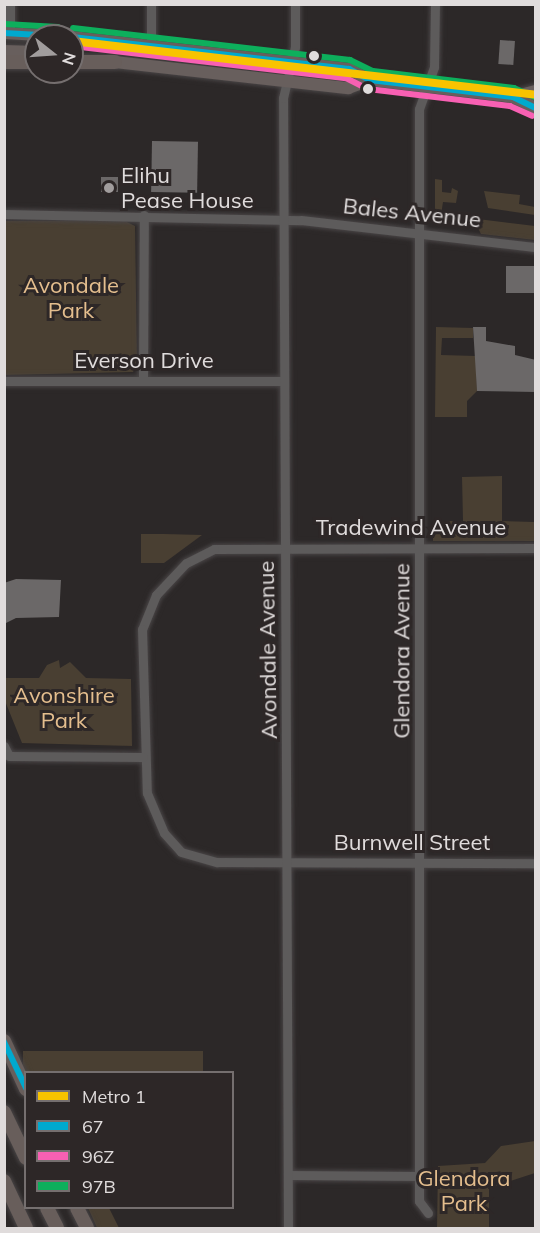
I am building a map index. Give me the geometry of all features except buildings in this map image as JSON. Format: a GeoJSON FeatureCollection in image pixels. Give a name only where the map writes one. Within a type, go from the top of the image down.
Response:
{"type":"FeatureCollection","features":[{"type":"Feature","properties":{"kind":"highway"},"geometry":{"type":"LineString","coordinates":[[4,62],[24,62]]}},
{"type":"Feature","properties":{"kind":"highway"},"geometry":{"type":"LineString","coordinates":[[84,62],[115,62]]}},
{"type":"Feature","properties":{"kind":"highway"},"geometry":{"type":"LineString","coordinates":[[4,1041],[24,1085]]}},
{"type":"Feature","properties":{"kind":"highway"},"geometry":{"type":"LineString","coordinates":[[4,1112],[24,1154]]}},
{"type":"Feature","properties":{"kind":"highway"},"geometry":{"type":"LineString","coordinates":[[4,1181],[26,1228]]}},
{"type":"Feature","properties":{"kind":"highway"},"geometry":{"type":"LineString","coordinates":[[48,1209],[57,1228]]}},
{"type":"Feature","properties":{"kind":"highway"},"geometry":{"type":"LineString","coordinates":[[78,1209],[87,1228]]}},
{"type":"Feature","properties":{"kind":"main road"},"geometry":{"type":"LineString","coordinates":[[7,33],[24,34]]}},
{"type":"Feature","properties":{"kind":"main road"},"geometry":{"type":"LineString","coordinates":[[84,38],[151,44],[289,72],[348,88],[370,80]]}},
{"type":"Feature","properties":{"kind":"main road"},"geometry":{"type":"LineString","coordinates":[[4,51],[24,52]]}},
{"type":"Feature","properties":{"kind":"main road"},"geometry":{"type":"LineString","coordinates":[[84,58],[289,72],[349,69],[370,80],[513,97],[536,108]]}},
{"type":"Feature","properties":{"kind":"main road"},"geometry":{"type":"LineString","coordinates":[[513,97],[536,91]]}},
{"type":"Feature","properties":{"kind":"street"},"geometry":{"type":"LineString","coordinates":[[7,33],[10,4]]}},
{"type":"Feature","properties":{"kind":"street"},"geometry":{"type":"LineString","coordinates":[[151,4],[151,44]]}},
{"type":"Feature","properties":{"kind":"street","name":"Avondale Avenue"},"geometry":{"type":"LineString","coordinates":[[288,1228],[289,862],[284,381],[289,72],[295,4]]}},
{"type":"Feature","properties":{"kind":"street","name":"Glendora Avenue"},"geometry":{"type":"LineString","coordinates":[[428,1213],[419,1201],[418,1176],[422,234],[419,109],[434,67],[435,4]]}},
{"type":"Feature","properties":{"kind":"street","name":"Bales Avenue"},"geometry":{"type":"LineString","coordinates":[[4,214],[144,215],[285,220],[536,247]]}},
{"type":"Feature","properties":{"kind":"street"},"geometry":{"type":"LineString","coordinates":[[143,380],[144,215]]}},
{"type":"Feature","properties":{"kind":"street","name":"Everson Drive"},"geometry":{"type":"LineString","coordinates":[[4,381],[284,381]]}},
{"type":"Feature","properties":{"kind":"street","name":"Tradewind Avenue"},"geometry":{"type":"LineString","coordinates":[[143,756],[142,629],[156,595],[186,563],[214,549],[536,548]]}},
{"type":"Feature","properties":{"kind":"street"},"geometry":{"type":"LineString","coordinates":[[4,746],[9,756],[143,756]]}},
{"type":"Feature","properties":{"kind":"street","name":"Burnwell Street"},"geometry":{"type":"LineString","coordinates":[[143,756],[147,794],[164,833],[181,852],[217,862],[536,863]]}},
{"type":"Feature","properties":{"kind":"street"},"geometry":{"type":"LineString","coordinates":[[288,1175],[418,1176]]}},
{"type":"Feature","properties":{"kind":"green space"},"geometry":{"type":"Polygon","coordinates":[[[435,179],[442,180],[442,192],[451,193],[452,188],[458,191],[456,203],[443,202],[441,215],[459,220],[451,227],[435,222],[435,179]]]}},
{"type":"Feature","properties":{"kind":"green space"},"geometry":{"type":"Polygon","coordinates":[[[484,191],[520,195],[519,204],[535,207],[535,215],[488,208],[484,191]]]}},
{"type":"Feature","properties":{"kind":"green space"},"geometry":{"type":"Polygon","coordinates":[[[478,219],[535,226],[535,240],[481,234],[476,224],[484,223],[478,219]]]}},
{"type":"Feature","properties":{"kind":"green space","name":"Avondale Park"},"geometry":{"type":"Polygon","coordinates":[[[5,221],[125,221],[135,226],[137,363],[133,372],[6,375],[5,221]]]}},
{"type":"Feature","properties":{"kind":"green space"},"geometry":{"type":"Polygon","coordinates":[[[436,327],[473,328],[473,338],[442,338],[441,355],[476,356],[477,391],[467,401],[467,417],[435,417],[436,327]]]}},
{"type":"Feature","properties":{"kind":"green space"},"geometry":{"type":"Polygon","coordinates":[[[502,476],[502,521],[534,522],[534,541],[433,541],[433,521],[463,521],[462,477],[502,476]]]}},
{"type":"Feature","properties":{"kind":"green space"},"geometry":{"type":"Polygon","coordinates":[[[141,534],[202,535],[164,563],[141,563],[141,534]]]}},
{"type":"Feature","properties":{"kind":"green space","name":"Avonshire Park"},"geometry":{"type":"Polygon","coordinates":[[[59,660],[60,668],[70,662],[86,678],[131,679],[132,746],[22,743],[5,701],[5,678],[39,678],[47,665],[59,660]]]}},
{"type":"Feature","properties":{"kind":"green space"},"geometry":{"type":"Polygon","coordinates":[[[23,1051],[203,1051],[203,1071],[24,1071],[23,1073],[23,1051]]]}},
{"type":"Feature","properties":{"kind":"green space","name":"Glendora Park"},"geometry":{"type":"Polygon","coordinates":[[[535,1141],[535,1173],[489,1188],[489,1228],[437,1228],[438,1166],[485,1163],[501,1146],[535,1141]]]}},
{"type":"Feature","properties":{"kind":"green space"},"geometry":{"type":"Polygon","coordinates":[[[88,1209],[110,1209],[119,1228],[97,1228],[88,1209]]]}},
{"type":"Feature","properties":{"kind":"metro line","name":"1"},"geometry":{"type":"LineString","coordinates":[[84,42],[536,95]]}},
{"type":"Feature","properties":{"kind":"transit line","name":"97B"},"geometry":{"type":"LineString","coordinates":[[5,24],[24,25]]}},
{"type":"Feature","properties":{"kind":"transit line","name":"97B"},"geometry":{"type":"LineString","coordinates":[[84,29],[350,60],[373,71],[514,88],[536,98]]}},
{"type":"Feature","properties":{"kind":"transit line","name":"67"},"geometry":{"type":"LineString","coordinates":[[4,33],[24,34]]}},
{"type":"Feature","properties":{"kind":"transit line","name":"67"},"geometry":{"type":"LineString","coordinates":[[84,38],[349,69],[370,80],[513,97],[536,108]]}},
{"type":"Feature","properties":{"kind":"transit line","name":"96Z"},"geometry":{"type":"LineString","coordinates":[[84,47],[346,78],[368,89],[510,106],[532,116]]}},
{"type":"Feature","properties":{"kind":"transit line","name":"67"},"geometry":{"type":"LineString","coordinates":[[4,1042],[24,1084]]}},
{"type":"Feature","properties":{"kind":"place","name":"Elihu Pease House"},"geometry":{"type":"Point","coordinates":[109,188]}}]}
